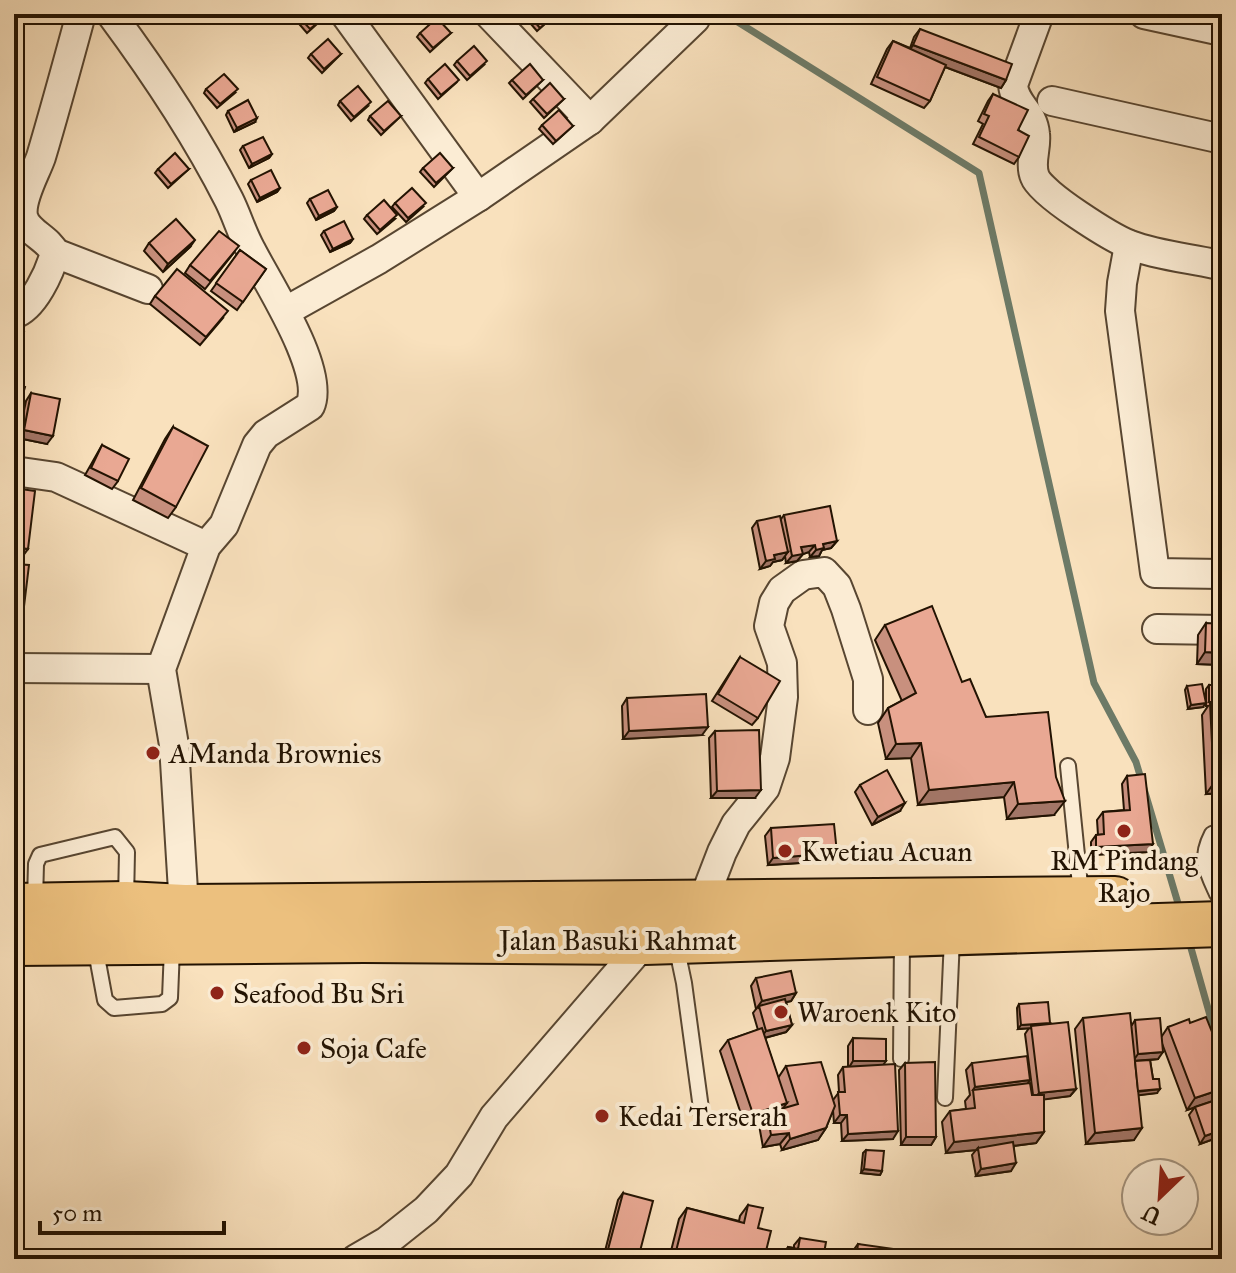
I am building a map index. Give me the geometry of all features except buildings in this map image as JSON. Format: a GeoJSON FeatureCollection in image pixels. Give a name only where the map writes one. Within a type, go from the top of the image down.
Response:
{"type":"FeatureCollection","features":[{"type":"Feature","properties":{"kind":"highway","name":"Jalan Basuki Rahmat"},"geometry":{"type":"LineString","coordinates":[[21,919],[95,942],[178,924],[702,904],[1082,899],[1141,913]]}},
{"type":"Feature","properties":{"kind":"highway","name":"Jalan Basuki Rahmat"},"geometry":{"type":"LineString","coordinates":[[21,919],[126,904],[178,924],[660,942],[952,933],[1213,907]]}},
{"type":"Feature","properties":{"kind":"street"},"geometry":{"type":"LineString","coordinates":[[81,14],[44,148],[23,208],[23,219],[55,253],[148,289]]}},
{"type":"Feature","properties":{"kind":"street"},"geometry":{"type":"LineString","coordinates":[[111,14],[201,151],[229,200],[250,249],[286,311],[312,382],[313,399],[310,406],[266,434],[257,445],[224,525],[206,546],[161,669],[174,745],[178,924]]}},
{"type":"Feature","properties":{"kind":"street"},"geometry":{"type":"LineString","coordinates":[[345,14],[478,197]]}},
{"type":"Feature","properties":{"kind":"street"},"geometry":{"type":"LineString","coordinates":[[489,14],[590,120]]}},
{"type":"Feature","properties":{"kind":"street"},"geometry":{"type":"LineString","coordinates":[[1039,14],[1022,53],[1013,85],[1014,97],[1029,113],[1035,134],[1035,178],[1048,195],[1129,245],[1215,264]]}},
{"type":"Feature","properties":{"kind":"street"},"geometry":{"type":"LineString","coordinates":[[1144,14],[1222,31]]}},
{"type":"Feature","properties":{"kind":"street"},"geometry":{"type":"LineString","coordinates":[[286,311],[379,259],[478,197],[590,120],[695,19]]}},
{"type":"Feature","properties":{"kind":"street"},"geometry":{"type":"LineString","coordinates":[[1052,101],[1222,139]]}},
{"type":"Feature","properties":{"kind":"street"},"geometry":{"type":"LineString","coordinates":[[1129,245],[1120,311],[1155,573],[1222,574]]}},
{"type":"Feature","properties":{"kind":"street"},"geometry":{"type":"LineString","coordinates":[[14,314],[21,312],[30,302],[55,253]]}},
{"type":"Feature","properties":{"kind":"street"},"geometry":{"type":"LineString","coordinates":[[14,471],[56,477],[206,546]]}},
{"type":"Feature","properties":{"kind":"street"},"geometry":{"type":"LineString","coordinates":[[702,904],[736,824],[765,788],[771,773],[783,697],[782,663],[769,626],[774,603],[782,590],[803,575],[824,572],[837,586],[868,679],[868,710]]}},
{"type":"Feature","properties":{"kind":"street"},"geometry":{"type":"LineString","coordinates":[[1157,629],[1222,630]]}},
{"type":"Feature","properties":{"kind":"street"},"geometry":{"type":"LineString","coordinates":[[14,668],[161,669]]}},
{"type":"Feature","properties":{"kind":"street"},"geometry":{"type":"LineString","coordinates":[[356,1259],[387,1241],[426,1210],[459,1175],[494,1117],[660,942]]}},
{"type":"Feature","properties":{"kind":"lane"},"geometry":{"type":"LineString","coordinates":[[1068,766],[1082,899]]}},
{"type":"Feature","properties":{"kind":"lane"},"geometry":{"type":"LineString","coordinates":[[1213,907],[1204,866],[1205,847],[1212,834],[1222,830]]}},
{"type":"Feature","properties":{"kind":"lane"},"geometry":{"type":"LineString","coordinates":[[21,919],[40,855],[115,837],[127,852],[126,904]]}},
{"type":"Feature","properties":{"kind":"lane"},"geometry":{"type":"LineString","coordinates":[[95,942],[105,1000],[114,1008],[162,1004],[170,998],[178,924]]}},
{"type":"Feature","properties":{"kind":"lane"},"geometry":{"type":"LineString","coordinates":[[945,1098],[952,933]]}},
{"type":"Feature","properties":{"kind":"lane"},"geometry":{"type":"LineString","coordinates":[[901,1059],[902,935]]}},
{"type":"Feature","properties":{"kind":"lane"},"geometry":{"type":"LineString","coordinates":[[660,942],[684,983],[702,1116]]}},
{"type":"Feature","properties":{"kind":"waterway"},"geometry":{"type":"LineString","coordinates":[[725,14],[979,173],[1094,683],[1136,762],[1180,910]]}},
{"type":"Feature","properties":{"kind":"waterway"},"geometry":{"type":"LineString","coordinates":[[1189,941],[1222,1058]]}},
{"type":"Feature","properties":{"kind":"place","name":"AManda Brownies"},"geometry":{"type":"Point","coordinates":[153,753]}},
{"type":"Feature","properties":{"kind":"place","name":"RM Pindang Rajo"},"geometry":{"type":"Point","coordinates":[1124,831]}},
{"type":"Feature","properties":{"kind":"place","name":"Kwetiau Acuan"},"geometry":{"type":"Point","coordinates":[785,851]}},
{"type":"Feature","properties":{"kind":"place","name":"Seafood Bu Sri"},"geometry":{"type":"Point","coordinates":[217,993]}},
{"type":"Feature","properties":{"kind":"place","name":"Waroenk Kito"},"geometry":{"type":"Point","coordinates":[781,1012]}},
{"type":"Feature","properties":{"kind":"place","name":"Soja Cafe"},"geometry":{"type":"Point","coordinates":[304,1048]}},
{"type":"Feature","properties":{"kind":"place","name":"Kedai Terserah"},"geometry":{"type":"Point","coordinates":[602,1116]}}]}
